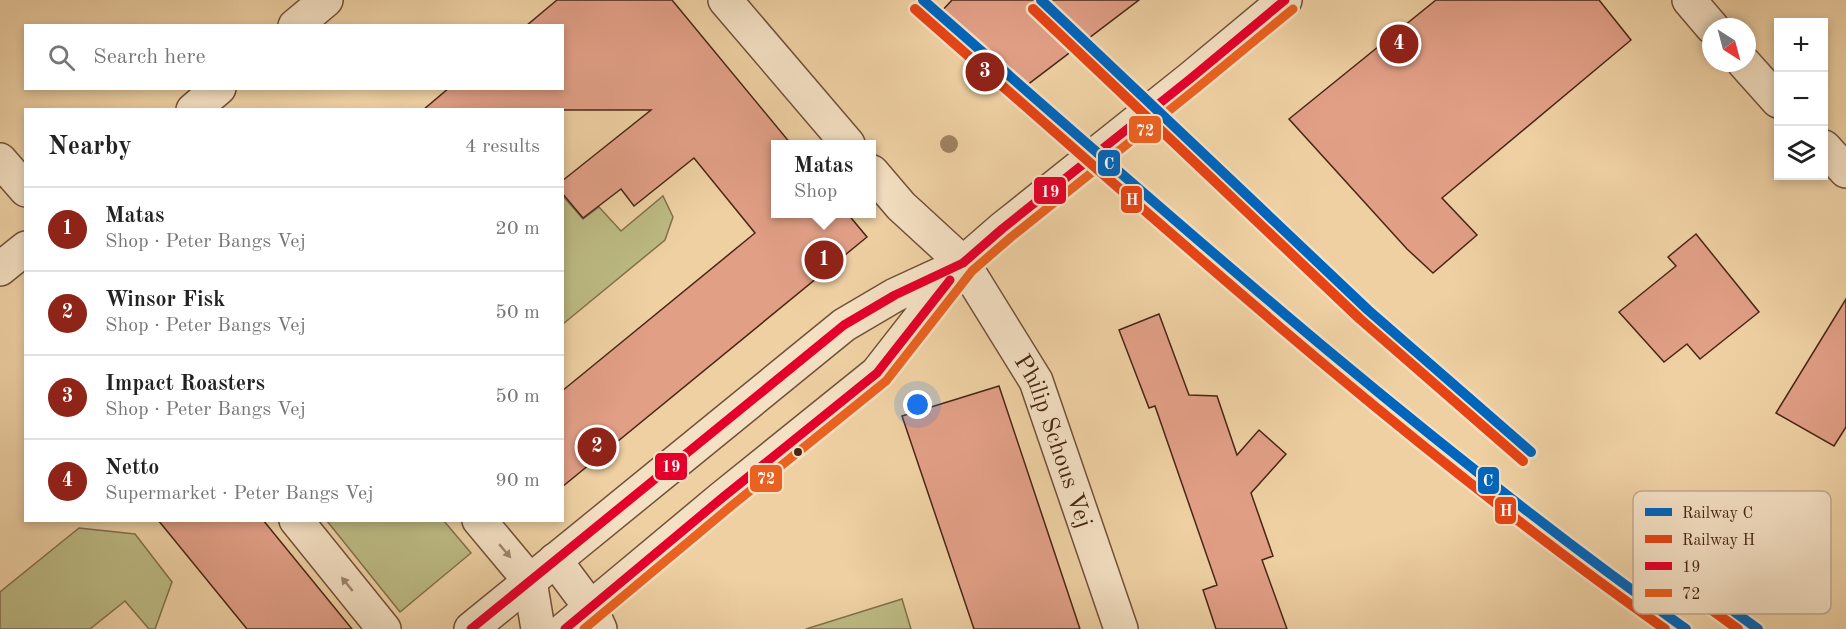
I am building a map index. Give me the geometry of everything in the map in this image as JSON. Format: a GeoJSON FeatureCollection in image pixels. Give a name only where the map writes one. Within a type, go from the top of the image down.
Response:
{"type":"FeatureCollection","features":[{"type":"Feature","properties":{"kind":"street"},"geometry":{"type":"LineString","coordinates":[[297,24],[326,0]]}},
{"type":"Feature","properties":{"kind":"street"},"geometry":{"type":"LineString","coordinates":[[725,0],[845,140]]}},
{"type":"Feature","properties":{"kind":"street"},"geometry":{"type":"LineString","coordinates":[[565,629],[595,618],[722,498],[877,374],[963,263],[1285,0]]}},
{"type":"Feature","properties":{"kind":"street"},"geometry":{"type":"LineString","coordinates":[[1689,0],[1704,18]]}},
{"type":"Feature","properties":{"kind":"street"},"geometry":{"type":"LineString","coordinates":[[1752,72],[1774,96]]}},
{"type":"Feature","properties":{"kind":"street"},"geometry":{"type":"LineString","coordinates":[[195,108],[217,90]]}},
{"type":"Feature","properties":{"kind":"street"},"geometry":{"type":"LineString","coordinates":[[1828,151],[1846,171]]}},
{"type":"Feature","properties":{"kind":"street"},"geometry":{"type":"LineString","coordinates":[[0,160],[24,188]]}},
{"type":"Feature","properties":{"kind":"street","name":"Philip Schous Vej"},"geometry":{"type":"LineString","coordinates":[[876,177],[901,206],[963,263],[1036,381],[1121,629]]}},
{"type":"Feature","properties":{"kind":"street"},"geometry":{"type":"LineString","coordinates":[[0,269],[24,250]]}},
{"type":"Feature","properties":{"kind":"street"},"geometry":{"type":"LineString","coordinates":[[471,629],[844,325],[895,295],[963,263]]}},
{"type":"Feature","properties":{"kind":"street"},"geometry":{"type":"LineString","coordinates":[[298,522],[384,629]]}},
{"type":"Feature","properties":{"kind":"street"},"geometry":{"type":"LineString","coordinates":[[481,522],[530,581],[538,629]]}},
{"type":"Feature","properties":{"kind":"street"},"geometry":{"type":"LineString","coordinates":[[555,560],[595,618]]}},
{"type":"Feature","properties":{"kind":"shaded area"},"geometry":{"type":"Polygon","coordinates":[[[663,196],[673,217],[665,240],[564,323],[564,197],[583,219],[599,207],[621,231],[663,196]]]}},
{"type":"Feature","properties":{"kind":"shaded area"},"geometry":{"type":"Polygon","coordinates":[[[328,522],[445,522],[471,553],[400,612],[328,522]]]}},
{"type":"Feature","properties":{"kind":"shaded area"},"geometry":{"type":"Polygon","coordinates":[[[79,528],[135,534],[172,582],[155,629],[149,629],[125,601],[90,629],[0,629],[0,592],[79,528]]]}},
{"type":"Feature","properties":{"kind":"shaded area"},"geometry":{"type":"Polygon","coordinates":[[[902,599],[911,629],[806,629],[902,599]]]}},
{"type":"Feature","properties":{"kind":"building"},"geometry":{"type":"Polygon","coordinates":[[[557,0],[672,0],[788,140],[771,140],[771,218],[851,218],[867,237],[564,485],[564,389],[755,233],[694,158],[634,206],[621,189],[583,218],[564,195],[564,179],[651,110],[425,108],[447,90],[564,90],[564,24],[528,24],[557,0]]]}},
{"type":"Feature","properties":{"kind":"building"},"geometry":{"type":"Polygon","coordinates":[[[952,0],[1139,0],[1010,98],[929,25],[952,0]]]}},
{"type":"Feature","properties":{"kind":"building"},"geometry":{"type":"Polygon","coordinates":[[[1436,0],[1599,0],[1631,40],[1442,198],[1477,235],[1433,273],[1407,249],[1289,119],[1436,0]]]}},
{"type":"Feature","properties":{"kind":"building"},"geometry":{"type":"Polygon","coordinates":[[[1696,234],[1759,312],[1700,359],[1687,344],[1664,362],[1619,312],[1676,266],[1668,257],[1696,234]]]}},
{"type":"Feature","properties":{"kind":"building"},"geometry":{"type":"Polygon","coordinates":[[[1846,299],[1846,427],[1834,446],[1776,413],[1846,299]]]}},
{"type":"Feature","properties":{"kind":"building"},"geometry":{"type":"Polygon","coordinates":[[[1159,314],[1189,395],[1217,396],[1237,455],[1259,430],[1286,454],[1251,493],[1273,556],[1262,560],[1287,629],[1216,629],[1203,590],[1217,585],[1155,406],[1149,408],[1119,330],[1159,314]]]}},
{"type":"Feature","properties":{"kind":"building"},"geometry":{"type":"Polygon","coordinates":[[[999,386],[1080,629],[974,629],[902,416],[999,386]]]}},
{"type":"Feature","properties":{"kind":"building"},"geometry":{"type":"Polygon","coordinates":[[[160,522],[265,522],[352,629],[247,629],[160,522]]]}},
{"type":"Feature","properties":{"kind":"rail line","name":"C"},"geometry":{"type":"LineString","coordinates":[[923,0],[1202,244],[1392,403],[1488,481],[1633,590]]}},
{"type":"Feature","properties":{"kind":"rail line","name":"C"},"geometry":{"type":"LineString","coordinates":[[1041,0],[1368,310],[1531,452]]}},
{"type":"Feature","properties":{"kind":"rail line","name":"H"},"geometry":{"type":"LineString","coordinates":[[915,9],[1282,329],[1470,483],[1633,605]]}},
{"type":"Feature","properties":{"kind":"rail line","name":"H"},"geometry":{"type":"LineString","coordinates":[[1033,9],[1360,319],[1523,461]]}},
{"type":"Feature","properties":{"kind":"rail line","name":"H"},"geometry":{"type":"LineString","coordinates":[[1645,614],[1665,629]]}},
{"type":"Feature","properties":{"kind":"rail line","name":"C"},"geometry":{"type":"LineString","coordinates":[[1665,614],[1686,629]]}},
{"type":"Feature","properties":{"kind":"rail line","name":"H"},"geometry":{"type":"LineString","coordinates":[[1717,614],[1738,629]]}},
{"type":"Feature","properties":{"kind":"rail line","name":"C"},"geometry":{"type":"LineString","coordinates":[[1737,614],[1758,629]]}},
{"type":"Feature","properties":{"kind":"transit line","name":"19"},"geometry":{"type":"LineString","coordinates":[[471,629],[844,325],[895,295],[963,263],[1285,0]]}},
{"type":"Feature","properties":{"kind":"transit line","name":"72"},"geometry":{"type":"LineString","coordinates":[[584,629],[886,381],[972,271],[1293,9]]}},
{"type":"Feature","properties":{"kind":"transit line","name":"19"},"geometry":{"type":"LineString","coordinates":[[565,629],[877,373],[950,280]]}},
{"type":"Feature","properties":{"kind":"place","name":"Netto"},"geometry":{"type":"Point","coordinates":[1399,44]}},
{"type":"Feature","properties":{"kind":"place","name":"Impact Roasters"},"geometry":{"type":"Point","coordinates":[985,72]}},
{"type":"Feature","properties":{"kind":"place","name":"Matas"},"geometry":{"type":"Point","coordinates":[824,260]}},
{"type":"Feature","properties":{"kind":"place","name":"Winsor Fisk"},"geometry":{"type":"Point","coordinates":[597,447]}}]}
